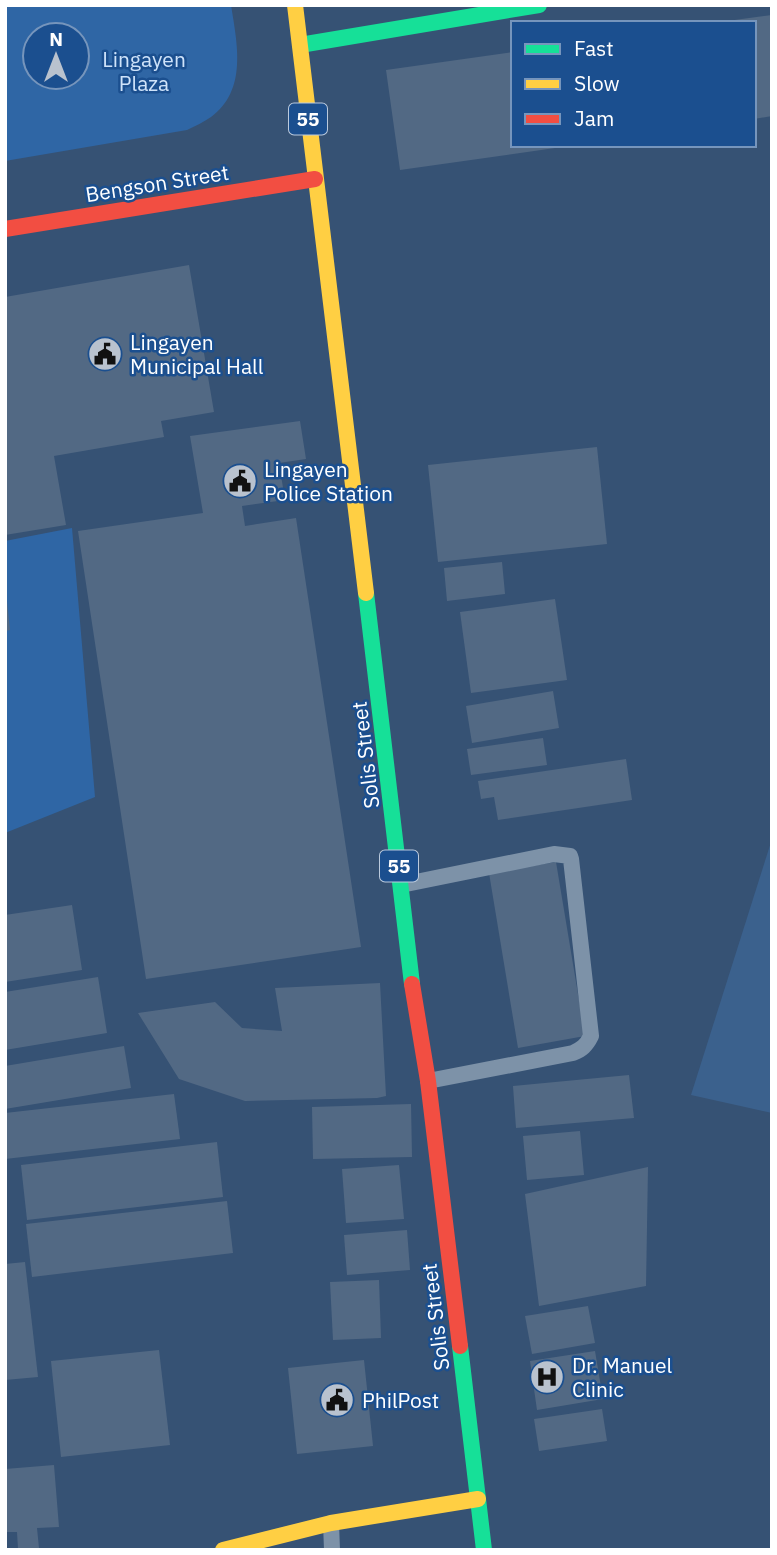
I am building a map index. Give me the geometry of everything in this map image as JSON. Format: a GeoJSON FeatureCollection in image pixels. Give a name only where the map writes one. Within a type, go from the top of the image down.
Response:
{"type":"FeatureCollection","features":[{"type":"Feature","properties":{"kind":"main road","name":"Solis Street"},"geometry":{"type":"LineString","coordinates":[[295,5],[411,980],[428,1082],[478,1499]]}},
{"type":"Feature","properties":{"kind":"main road"},"geometry":{"type":"LineString","coordinates":[[300,46],[539,5]]}},
{"type":"Feature","properties":{"kind":"main road","name":"Bengson Street"},"geometry":{"type":"LineString","coordinates":[[5,229],[315,179]]}},
{"type":"Feature","properties":{"kind":"main road"},"geometry":{"type":"LineString","coordinates":[[223,1550],[331,1523],[478,1499]]}},
{"type":"Feature","properties":{"kind":"main road","name":"55"},"geometry":{"type":"LineString","coordinates":[[478,1499],[484,1550]]}},
{"type":"Feature","properties":{"kind":"lane"},"geometry":{"type":"LineString","coordinates":[[401,885],[554,854],[565,854],[571,859],[590,1036],[587,1044],[573,1053],[428,1082]]}},
{"type":"Feature","properties":{"kind":"lane"},"geometry":{"type":"LineString","coordinates":[[331,1523],[332,1550]]}},
{"type":"Feature","properties":{"kind":"green space","name":"Lingayen Plaza"},"geometry":{"type":"Polygon","coordinates":[[[5,5],[231,5],[237,65],[231,93],[223,106],[211,117],[187,130],[5,161],[5,5]]]}},
{"type":"Feature","properties":{"kind":"green space"},"geometry":{"type":"Polygon","coordinates":[[[72,528],[95,797],[5,833],[5,541],[72,528]]]}},
{"type":"Feature","properties":{"kind":"shaded area"},"geometry":{"type":"Polygon","coordinates":[[[772,839],[772,1113],[691,1095],[772,839]]]}},
{"type":"Feature","properties":{"kind":"building"},"geometry":{"type":"Polygon","coordinates":[[[772,15],[772,116],[756,119],[756,21],[727,21],[772,15]]]}},
{"type":"Feature","properties":{"kind":"building"},"geometry":{"type":"Polygon","coordinates":[[[511,52],[511,147],[562,147],[400,170],[386,70],[511,52]]]}},
{"type":"Feature","properties":{"kind":"building","name":"Lingayen Municipal Hall"},"geometry":{"type":"Polygon","coordinates":[[[189,265],[214,412],[161,421],[164,437],[54,456],[66,525],[5,535],[5,297],[189,265]]]}},
{"type":"Feature","properties":{"kind":"building"},"geometry":{"type":"Polygon","coordinates":[[[300,421],[306,459],[279,463],[285,500],[242,506],[245,526],[296,518],[361,947],[146,979],[78,531],[203,513],[190,436],[300,421]]]}},
{"type":"Feature","properties":{"kind":"building"},"geometry":{"type":"Polygon","coordinates":[[[597,447],[607,544],[438,562],[428,465],[597,447]]]}},
{"type":"Feature","properties":{"kind":"building"},"geometry":{"type":"Polygon","coordinates":[[[502,562],[505,594],[447,601],[444,568],[502,562]]]}},
{"type":"Feature","properties":{"kind":"building"},"geometry":{"type":"Polygon","coordinates":[[[555,599],[567,680],[471,693],[460,612],[555,599]]]}},
{"type":"Feature","properties":{"kind":"building"},"geometry":{"type":"Polygon","coordinates":[[[5,601],[10,630],[5,631],[5,601]]]}},
{"type":"Feature","properties":{"kind":"building"},"geometry":{"type":"Polygon","coordinates":[[[553,691],[559,728],[472,743],[466,706],[553,691]]]}},
{"type":"Feature","properties":{"kind":"building"},"geometry":{"type":"Polygon","coordinates":[[[543,738],[547,765],[471,775],[467,749],[543,738]]]}},
{"type":"Feature","properties":{"kind":"building"},"geometry":{"type":"Polygon","coordinates":[[[626,759],[632,800],[498,820],[494,797],[481,799],[478,781],[626,759]]]}},
{"type":"Feature","properties":{"kind":"building"},"geometry":{"type":"Polygon","coordinates":[[[556,862],[585,1036],[518,1048],[489,873],[556,862]]]}},
{"type":"Feature","properties":{"kind":"building"},"geometry":{"type":"Polygon","coordinates":[[[72,905],[82,970],[5,982],[5,915],[72,905]]]}},
{"type":"Feature","properties":{"kind":"building"},"geometry":{"type":"Polygon","coordinates":[[[98,977],[107,1033],[5,1050],[5,992],[98,977]]]}},
{"type":"Feature","properties":{"kind":"building"},"geometry":{"type":"Polygon","coordinates":[[[380,983],[386,1096],[377,1098],[245,1101],[179,1079],[138,1013],[215,1002],[242,1028],[282,1031],[275,988],[380,983]]]}},
{"type":"Feature","properties":{"kind":"building"},"geometry":{"type":"Polygon","coordinates":[[[124,1046],[131,1088],[5,1109],[5,1066],[124,1046]]]}},
{"type":"Feature","properties":{"kind":"building"},"geometry":{"type":"Polygon","coordinates":[[[629,1075],[634,1118],[516,1128],[513,1086],[629,1075]]]}},
{"type":"Feature","properties":{"kind":"building"},"geometry":{"type":"Polygon","coordinates":[[[174,1094],[180,1139],[5,1159],[5,1113],[174,1094]]]}},
{"type":"Feature","properties":{"kind":"building"},"geometry":{"type":"Polygon","coordinates":[[[411,1104],[412,1157],[313,1159],[312,1107],[411,1104]]]}},
{"type":"Feature","properties":{"kind":"building"},"geometry":{"type":"Polygon","coordinates":[[[580,1131],[584,1175],[527,1180],[523,1136],[580,1131]]]}},
{"type":"Feature","properties":{"kind":"building"},"geometry":{"type":"Polygon","coordinates":[[[217,1142],[223,1197],[27,1220],[21,1165],[217,1142]]]}},
{"type":"Feature","properties":{"kind":"building"},"geometry":{"type":"Polygon","coordinates":[[[399,1165],[404,1219],[346,1223],[342,1169],[399,1165]]]}},
{"type":"Feature","properties":{"kind":"building"},"geometry":{"type":"Polygon","coordinates":[[[648,1167],[646,1286],[539,1306],[525,1194],[648,1167]]]}},
{"type":"Feature","properties":{"kind":"building"},"geometry":{"type":"Polygon","coordinates":[[[227,1201],[233,1253],[32,1277],[26,1224],[227,1201]]]}},
{"type":"Feature","properties":{"kind":"building"},"geometry":{"type":"Polygon","coordinates":[[[407,1230],[410,1270],[347,1275],[344,1235],[407,1230]]]}},
{"type":"Feature","properties":{"kind":"building"},"geometry":{"type":"Polygon","coordinates":[[[25,1262],[38,1377],[5,1380],[5,1264],[25,1262]]]}},
{"type":"Feature","properties":{"kind":"building"},"geometry":{"type":"Polygon","coordinates":[[[379,1280],[381,1338],[333,1340],[330,1282],[379,1280]]]}},
{"type":"Feature","properties":{"kind":"building"},"geometry":{"type":"Polygon","coordinates":[[[588,1306],[595,1343],[532,1354],[525,1316],[588,1306]]]}},
{"type":"Feature","properties":{"kind":"building"},"geometry":{"type":"Polygon","coordinates":[[[159,1350],[170,1445],[61,1457],[51,1361],[159,1350]]]}},
{"type":"Feature","properties":{"kind":"building"},"geometry":{"type":"Polygon","coordinates":[[[595,1351],[603,1399],[537,1410],[530,1361],[595,1351]]]}},
{"type":"Feature","properties":{"kind":"building"},"geometry":{"type":"Polygon","coordinates":[[[364,1360],[373,1446],[297,1454],[288,1368],[364,1360]]]}},
{"type":"Feature","properties":{"kind":"building"},"geometry":{"type":"Polygon","coordinates":[[[602,1409],[607,1441],[539,1451],[534,1419],[602,1409]]]}},
{"type":"Feature","properties":{"kind":"building"},"geometry":{"type":"Polygon","coordinates":[[[54,1465],[59,1527],[37,1528],[39,1548],[18,1549],[17,1532],[5,1532],[5,1469],[54,1465]]]}},
{"type":"Feature","properties":{"kind":"traffic: fast"},"geometry":{"type":"LineString","coordinates":[[300,45],[539,5]]}},
{"type":"Feature","properties":{"kind":"traffic: fast"},"geometry":{"type":"LineString","coordinates":[[366,593],[412,984]]}},
{"type":"Feature","properties":{"kind":"traffic: fast"},"geometry":{"type":"LineString","coordinates":[[460,1346],[484,1550]]}},
{"type":"Feature","properties":{"kind":"traffic: slow"},"geometry":{"type":"LineString","coordinates":[[295,5],[366,593]]}},
{"type":"Feature","properties":{"kind":"traffic: slow"},"geometry":{"type":"LineString","coordinates":[[223,1550],[331,1523],[478,1499]]}},
{"type":"Feature","properties":{"kind":"traffic: jam"},"geometry":{"type":"LineString","coordinates":[[5,229],[315,179]]}},
{"type":"Feature","properties":{"kind":"traffic: jam"},"geometry":{"type":"LineString","coordinates":[[412,984],[428,1081],[460,1346]]}},
{"type":"Feature","properties":{"kind":"place","name":"Lingayen Municipal Hall"},"geometry":{"type":"Point","coordinates":[105,354]}},
{"type":"Feature","properties":{"kind":"place","name":"Lingayen Police Station"},"geometry":{"type":"Point","coordinates":[240,481]}},
{"type":"Feature","properties":{"kind":"place","name":"Dr. Manuel Clinic"},"geometry":{"type":"Point","coordinates":[547,1377]}},
{"type":"Feature","properties":{"kind":"place","name":"PhilPost"},"geometry":{"type":"Point","coordinates":[337,1400]}}]}
